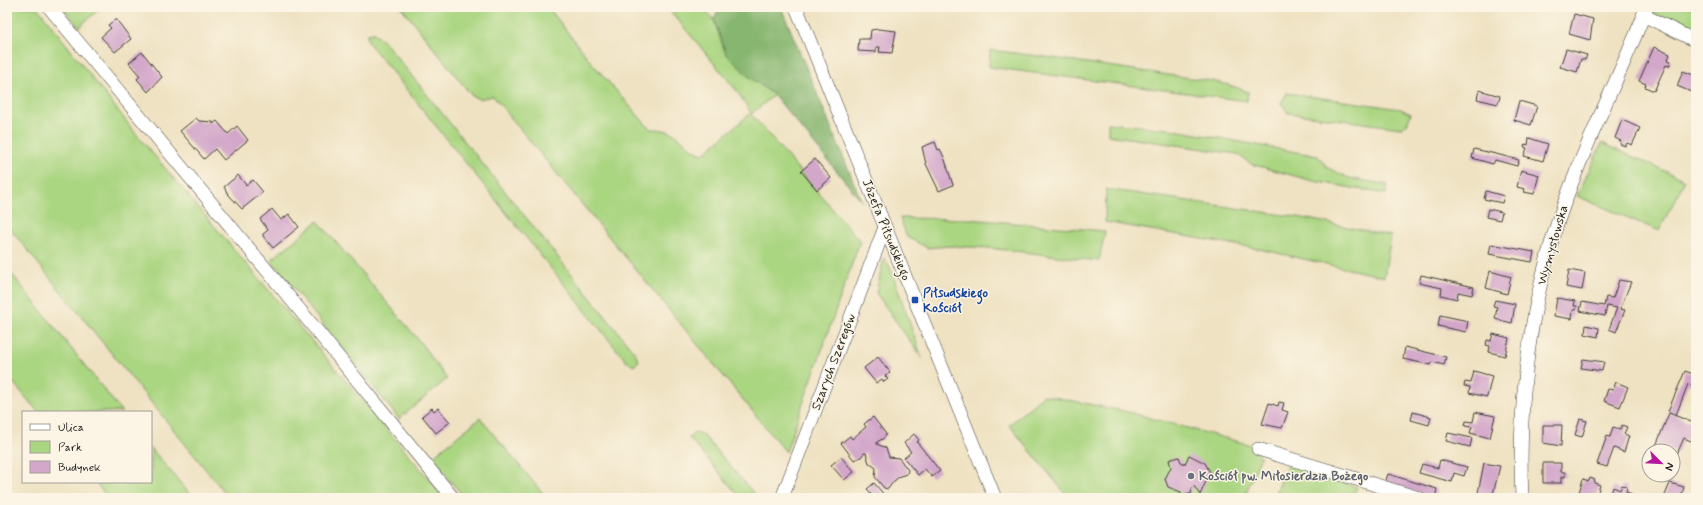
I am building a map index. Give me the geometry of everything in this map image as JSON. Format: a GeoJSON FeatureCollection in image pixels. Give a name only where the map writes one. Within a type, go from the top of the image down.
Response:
{"type":"FeatureCollection","features":[{"type":"Feature","properties":{"kind":"street"},"geometry":{"type":"LineString","coordinates":[[49,7],[318,332],[453,498]]}},
{"type":"Feature","properties":{"kind":"street","name":"Józefa Piłsudskiego"},"geometry":{"type":"LineString","coordinates":[[796,7],[995,498]]}},
{"type":"Feature","properties":{"kind":"street"},"geometry":{"type":"LineString","coordinates":[[1645,11],[1696,41]]}},
{"type":"Feature","properties":{"kind":"street","name":"Wymysłowska"},"geometry":{"type":"LineString","coordinates":[[1522,498],[1521,444],[1525,380],[1532,331],[1544,270],[1569,192],[1645,11]]}},
{"type":"Feature","properties":{"kind":"street","name":"Szarych Szeregów"},"geometry":{"type":"LineString","coordinates":[[782,498],[885,227]]}},
{"type":"Feature","properties":{"kind":"street"},"geometry":{"type":"LineString","coordinates":[[1258,449],[1419,498]]}},
{"type":"Feature","properties":{"kind":"green space"},"geometry":{"type":"Polygon","coordinates":[[[7,7],[37,7],[137,135],[445,498],[229,498],[7,225],[7,7]]]}},
{"type":"Feature","properties":{"kind":"green space"},"geometry":{"type":"Polygon","coordinates":[[[62,7],[102,7],[79,27],[62,7]]]}},
{"type":"Feature","properties":{"kind":"green space"},"geometry":{"type":"Polygon","coordinates":[[[401,7],[548,7],[591,62],[650,129],[669,131],[675,134],[695,151],[703,154],[751,113],[737,91],[667,7],[703,7],[714,20],[726,54],[748,76],[774,95],[751,114],[860,241],[786,452],[493,96],[479,99],[472,96],[401,7]]]}},
{"type":"Feature","properties":{"kind":"green space"},"geometry":{"type":"Polygon","coordinates":[[[719,7],[781,7],[862,202],[774,95],[748,76],[726,54],[714,20],[719,7]]]}},
{"type":"Feature","properties":{"kind":"green space"},"geometry":{"type":"Polygon","coordinates":[[[1652,7],[1696,7],[1696,35],[1651,12],[1652,7]]]}},
{"type":"Feature","properties":{"kind":"green space"},"geometry":{"type":"Polygon","coordinates":[[[374,33],[383,40],[635,353],[639,361],[634,366],[626,361],[368,42],[367,34],[374,33]]]}},
{"type":"Feature","properties":{"kind":"green space"},"geometry":{"type":"Polygon","coordinates":[[[990,50],[1218,82],[1248,92],[1247,101],[989,67],[990,50]]]}},
{"type":"Feature","properties":{"kind":"green space"},"geometry":{"type":"Polygon","coordinates":[[[1287,93],[1401,109],[1411,114],[1407,124],[1401,128],[1288,113],[1281,103],[1287,93]]]}},
{"type":"Feature","properties":{"kind":"green space"},"geometry":{"type":"Polygon","coordinates":[[[1108,123],[1169,129],[1318,156],[1328,168],[1349,178],[1388,185],[1386,194],[1313,181],[1251,164],[1237,154],[1108,135],[1108,123]]]}},
{"type":"Feature","properties":{"kind":"green space"},"geometry":{"type":"Polygon","coordinates":[[[1602,143],[1685,180],[1659,231],[1577,196],[1602,143]]]}},
{"type":"Feature","properties":{"kind":"green space"},"geometry":{"type":"Polygon","coordinates":[[[1106,189],[1298,217],[1391,236],[1384,277],[1259,249],[1105,222],[1106,189]]]}},
{"type":"Feature","properties":{"kind":"green space"},"geometry":{"type":"Polygon","coordinates":[[[900,218],[969,219],[1105,231],[1099,261],[989,248],[949,246],[928,248],[907,237],[900,218]]]}},
{"type":"Feature","properties":{"kind":"green space"},"geometry":{"type":"Polygon","coordinates":[[[318,221],[417,338],[447,379],[399,419],[271,260],[318,221]]]}},
{"type":"Feature","properties":{"kind":"green space"},"geometry":{"type":"Polygon","coordinates":[[[884,258],[890,267],[922,358],[876,293],[884,258]]]}},
{"type":"Feature","properties":{"kind":"green space"},"geometry":{"type":"Polygon","coordinates":[[[7,268],[121,411],[37,411],[7,375],[7,268]]]}},
{"type":"Feature","properties":{"kind":"green space"},"geometry":{"type":"Polygon","coordinates":[[[1044,395],[1128,412],[1251,445],[1261,456],[1244,498],[1069,498],[1009,425],[1044,395]]]}},
{"type":"Feature","properties":{"kind":"green space"},"geometry":{"type":"Polygon","coordinates":[[[480,418],[545,496],[543,498],[465,498],[431,458],[480,418]]]}},
{"type":"Feature","properties":{"kind":"green space"},"geometry":{"type":"Polygon","coordinates":[[[695,432],[704,436],[758,498],[741,498],[689,438],[695,432]]]}},
{"type":"Feature","properties":{"kind":"green space"},"geometry":{"type":"Polygon","coordinates":[[[152,449],[193,498],[108,498],[96,483],[152,483],[152,449]]]}},
{"type":"Feature","properties":{"kind":"green space"},"geometry":{"type":"Polygon","coordinates":[[[1288,464],[1357,487],[1352,498],[1274,498],[1288,464]]]}},
{"type":"Feature","properties":{"kind":"building"},"geometry":{"type":"Polygon","coordinates":[[[1574,14],[1593,19],[1590,40],[1569,34],[1574,14]]]}},
{"type":"Feature","properties":{"kind":"building"},"geometry":{"type":"Polygon","coordinates":[[[116,19],[131,39],[115,52],[101,37],[111,28],[108,25],[116,19]]]}},
{"type":"Feature","properties":{"kind":"building"},"geometry":{"type":"Polygon","coordinates":[[[878,29],[896,31],[892,53],[879,52],[880,47],[876,47],[876,52],[858,51],[859,39],[870,39],[871,30],[878,29]]]}},
{"type":"Feature","properties":{"kind":"building"},"geometry":{"type":"Polygon","coordinates":[[[1654,47],[1670,54],[1668,60],[1671,61],[1669,66],[1666,65],[1654,91],[1645,87],[1646,84],[1639,81],[1654,47]]]}},
{"type":"Feature","properties":{"kind":"building"},"geometry":{"type":"Polygon","coordinates":[[[1566,49],[1587,55],[1585,60],[1581,59],[1577,72],[1560,67],[1566,49]]]}},
{"type":"Feature","properties":{"kind":"building"},"geometry":{"type":"Polygon","coordinates":[[[142,52],[162,77],[148,92],[137,79],[140,76],[129,63],[142,52]]]}},
{"type":"Feature","properties":{"kind":"building"},"geometry":{"type":"Polygon","coordinates":[[[1683,71],[1696,76],[1696,94],[1677,86],[1683,71]]]}},
{"type":"Feature","properties":{"kind":"building"},"geometry":{"type":"Polygon","coordinates":[[[1479,90],[1500,96],[1498,104],[1477,99],[1479,90]]]}},
{"type":"Feature","properties":{"kind":"building"},"geometry":{"type":"Polygon","coordinates":[[[1519,101],[1537,106],[1531,125],[1514,120],[1519,101]]]}},
{"type":"Feature","properties":{"kind":"building"},"geometry":{"type":"Polygon","coordinates":[[[196,118],[199,121],[213,122],[213,124],[217,121],[228,134],[237,126],[248,140],[224,160],[215,149],[204,159],[180,131],[196,118]]]}},
{"type":"Feature","properties":{"kind":"building"},"geometry":{"type":"Polygon","coordinates":[[[1622,120],[1640,128],[1632,145],[1627,143],[1625,146],[1620,144],[1621,141],[1615,138],[1622,120]]]}},
{"type":"Feature","properties":{"kind":"building"},"geometry":{"type":"Polygon","coordinates":[[[1529,138],[1548,144],[1543,161],[1524,156],[1527,148],[1524,147],[1525,144],[1528,145],[1529,138]]]}},
{"type":"Feature","properties":{"kind":"building"},"geometry":{"type":"Polygon","coordinates":[[[935,142],[938,150],[940,149],[944,157],[953,185],[939,191],[926,164],[922,147],[935,142]]]}},
{"type":"Feature","properties":{"kind":"building"},"geometry":{"type":"Polygon","coordinates":[[[1474,149],[1519,160],[1517,166],[1495,160],[1493,164],[1472,158],[1474,149]]]}},
{"type":"Feature","properties":{"kind":"building"},"geometry":{"type":"Polygon","coordinates":[[[815,159],[831,178],[817,190],[801,171],[815,159]]]}},
{"type":"Feature","properties":{"kind":"building"},"geometry":{"type":"Polygon","coordinates":[[[1521,170],[1539,175],[1534,194],[1524,192],[1525,189],[1517,187],[1521,170]]]}},
{"type":"Feature","properties":{"kind":"building"},"geometry":{"type":"Polygon","coordinates":[[[238,175],[246,185],[253,180],[263,192],[242,209],[228,194],[224,187],[238,175]]]}},
{"type":"Feature","properties":{"kind":"building"},"geometry":{"type":"Polygon","coordinates":[[[1486,191],[1504,196],[1502,203],[1484,199],[1486,191]]]}},
{"type":"Feature","properties":{"kind":"building"},"geometry":{"type":"Polygon","coordinates":[[[272,209],[281,220],[289,214],[299,227],[273,248],[263,236],[263,234],[268,230],[260,219],[272,209]]]}},
{"type":"Feature","properties":{"kind":"building"},"geometry":{"type":"Polygon","coordinates":[[[1488,209],[1502,212],[1500,220],[1486,217],[1488,209]]]}},
{"type":"Feature","properties":{"kind":"building"},"geometry":{"type":"Polygon","coordinates":[[[1491,244],[1534,252],[1532,262],[1489,254],[1491,244]]]}},
{"type":"Feature","properties":{"kind":"building"},"geometry":{"type":"Polygon","coordinates":[[[1569,270],[1585,273],[1582,290],[1566,287],[1569,270]]]}},
{"type":"Feature","properties":{"kind":"building"},"geometry":{"type":"Polygon","coordinates":[[[1490,271],[1511,277],[1507,294],[1486,288],[1490,271]]]}},
{"type":"Feature","properties":{"kind":"building"},"geometry":{"type":"Polygon","coordinates":[[[1421,275],[1474,287],[1472,295],[1458,292],[1457,299],[1441,295],[1442,288],[1419,283],[1421,275]]]}},
{"type":"Feature","properties":{"kind":"building"},"geometry":{"type":"Polygon","coordinates":[[[1619,280],[1631,282],[1620,309],[1625,310],[1616,332],[1609,329],[1617,308],[1607,306],[1605,316],[1580,311],[1582,302],[1604,306],[1606,297],[1613,298],[1619,280]]]}},
{"type":"Feature","properties":{"kind":"building"},"geometry":{"type":"Polygon","coordinates":[[[1557,298],[1575,301],[1574,306],[1577,306],[1576,310],[1573,310],[1572,319],[1554,316],[1557,298]]]}},
{"type":"Feature","properties":{"kind":"building"},"geometry":{"type":"Polygon","coordinates":[[[1495,300],[1515,304],[1512,323],[1495,319],[1497,307],[1493,306],[1495,300]]]}},
{"type":"Feature","properties":{"kind":"building"},"geometry":{"type":"Polygon","coordinates":[[[1440,315],[1468,321],[1466,332],[1438,326],[1440,315]]]}},
{"type":"Feature","properties":{"kind":"building"},"geometry":{"type":"Polygon","coordinates":[[[1586,325],[1599,328],[1598,337],[1585,334],[1586,325]]]}},
{"type":"Feature","properties":{"kind":"building"},"geometry":{"type":"Polygon","coordinates":[[[1493,334],[1509,338],[1505,356],[1489,352],[1490,346],[1486,345],[1487,340],[1491,341],[1493,334]]]}},
{"type":"Feature","properties":{"kind":"building"},"geometry":{"type":"Polygon","coordinates":[[[1405,347],[1446,357],[1444,365],[1432,362],[1431,365],[1403,359],[1405,347]]]}},
{"type":"Feature","properties":{"kind":"building"},"geometry":{"type":"Polygon","coordinates":[[[878,357],[890,372],[885,376],[888,379],[884,382],[882,379],[876,383],[864,368],[878,357]]]}},
{"type":"Feature","properties":{"kind":"building"},"geometry":{"type":"Polygon","coordinates":[[[1583,359],[1604,362],[1602,371],[1581,368],[1583,359]]]}},
{"type":"Feature","properties":{"kind":"building"},"geometry":{"type":"Polygon","coordinates":[[[1474,371],[1492,376],[1487,397],[1469,393],[1470,387],[1464,386],[1465,382],[1471,383],[1474,371]]]}},
{"type":"Feature","properties":{"kind":"building"},"geometry":{"type":"Polygon","coordinates":[[[1685,371],[1696,375],[1696,387],[1688,384],[1676,415],[1668,411],[1685,371]]]}},
{"type":"Feature","properties":{"kind":"building"},"geometry":{"type":"Polygon","coordinates":[[[1616,382],[1628,387],[1620,407],[1604,401],[1608,389],[1613,390],[1616,382]]]}},
{"type":"Feature","properties":{"kind":"building"},"geometry":{"type":"Polygon","coordinates":[[[1279,402],[1284,403],[1282,410],[1288,412],[1282,428],[1262,424],[1269,403],[1278,406],[1279,402]]]}},
{"type":"Feature","properties":{"kind":"building"},"geometry":{"type":"Polygon","coordinates":[[[432,408],[434,411],[438,408],[450,422],[436,433],[422,416],[432,408]]]}},
{"type":"Feature","properties":{"kind":"building"},"geometry":{"type":"Polygon","coordinates":[[[1413,412],[1431,417],[1429,425],[1411,420],[1413,412]]]}},
{"type":"Feature","properties":{"kind":"building"},"geometry":{"type":"Polygon","coordinates":[[[1475,412],[1495,416],[1490,438],[1470,433],[1472,427],[1465,426],[1466,421],[1473,422],[1475,412]]]}},
{"type":"Feature","properties":{"kind":"building"},"geometry":{"type":"Polygon","coordinates":[[[1669,413],[1696,424],[1696,443],[1684,438],[1681,445],[1681,443],[1657,443],[1669,413]]]}},
{"type":"Feature","properties":{"kind":"building"},"geometry":{"type":"Polygon","coordinates":[[[873,417],[886,434],[884,438],[877,442],[877,444],[886,448],[889,457],[899,458],[908,470],[907,474],[900,476],[888,489],[884,488],[875,477],[876,468],[869,463],[866,453],[854,460],[841,443],[850,436],[852,439],[866,427],[864,424],[873,417]]]}},
{"type":"Feature","properties":{"kind":"building"},"geometry":{"type":"Polygon","coordinates":[[[1580,419],[1587,421],[1582,437],[1575,435],[1580,419]]]}},
{"type":"Feature","properties":{"kind":"building"},"geometry":{"type":"Polygon","coordinates":[[[1543,425],[1562,425],[1561,446],[1543,443],[1543,425]]]}},
{"type":"Feature","properties":{"kind":"building"},"geometry":{"type":"Polygon","coordinates":[[[1622,425],[1627,427],[1624,434],[1629,436],[1624,452],[1614,448],[1607,467],[1597,464],[1607,436],[1610,437],[1613,427],[1620,429],[1622,425]]]}},
{"type":"Feature","properties":{"kind":"building"},"geometry":{"type":"Polygon","coordinates":[[[1448,433],[1472,438],[1470,447],[1446,441],[1448,433]]]}},
{"type":"Feature","properties":{"kind":"building"},"geometry":{"type":"Polygon","coordinates":[[[914,434],[919,440],[917,442],[940,471],[932,477],[925,469],[918,475],[904,458],[911,452],[904,443],[914,434]]]}},
{"type":"Feature","properties":{"kind":"building"},"geometry":{"type":"Polygon","coordinates":[[[1189,455],[1205,463],[1210,472],[1200,495],[1194,486],[1191,490],[1192,493],[1182,496],[1181,492],[1168,487],[1165,479],[1171,467],[1169,460],[1179,457],[1181,462],[1185,464],[1189,455]]]}},
{"type":"Feature","properties":{"kind":"building"},"geometry":{"type":"Polygon","coordinates":[[[841,457],[854,472],[844,480],[831,465],[841,457]]]}},
{"type":"Feature","properties":{"kind":"building"},"geometry":{"type":"Polygon","coordinates":[[[1440,460],[1467,467],[1464,476],[1454,473],[1452,482],[1419,473],[1422,464],[1438,468],[1440,460]]]}},
{"type":"Feature","properties":{"kind":"building"},"geometry":{"type":"Polygon","coordinates":[[[1484,463],[1500,466],[1492,498],[1477,498],[1484,463]]]}},
{"type":"Feature","properties":{"kind":"building"},"geometry":{"type":"Polygon","coordinates":[[[1543,463],[1561,463],[1561,472],[1565,472],[1565,477],[1561,477],[1561,483],[1543,483],[1543,463]]]}},
{"type":"Feature","properties":{"kind":"building"},"geometry":{"type":"Polygon","coordinates":[[[1388,474],[1437,489],[1435,498],[1385,483],[1388,474]]]}},
{"type":"Feature","properties":{"kind":"building"},"geometry":{"type":"Polygon","coordinates":[[[1590,478],[1595,480],[1594,483],[1600,485],[1596,498],[1578,496],[1583,479],[1589,481],[1590,478]]]}},
{"type":"Feature","properties":{"kind":"building"},"geometry":{"type":"Polygon","coordinates":[[[874,483],[887,498],[865,498],[871,493],[867,489],[874,483]]]}},
{"type":"Feature","properties":{"kind":"building"},"geometry":{"type":"Polygon","coordinates":[[[1670,483],[1684,487],[1681,498],[1664,498],[1670,483]]]}},
{"type":"Feature","properties":{"kind":"building"},"geometry":{"type":"Polygon","coordinates":[[[1622,485],[1627,487],[1626,492],[1632,494],[1631,498],[1610,498],[1613,487],[1620,490],[1622,485]]]}},
{"type":"Feature","properties":{"kind":"place","name":"Piłsudskiego Kościół"},"geometry":{"type":"Point","coordinates":[915,300]}},
{"type":"Feature","properties":{"kind":"place","name":"Kościół pw. Miłosierdzia Bożego"},"geometry":{"type":"Point","coordinates":[1191,476]}}]}
